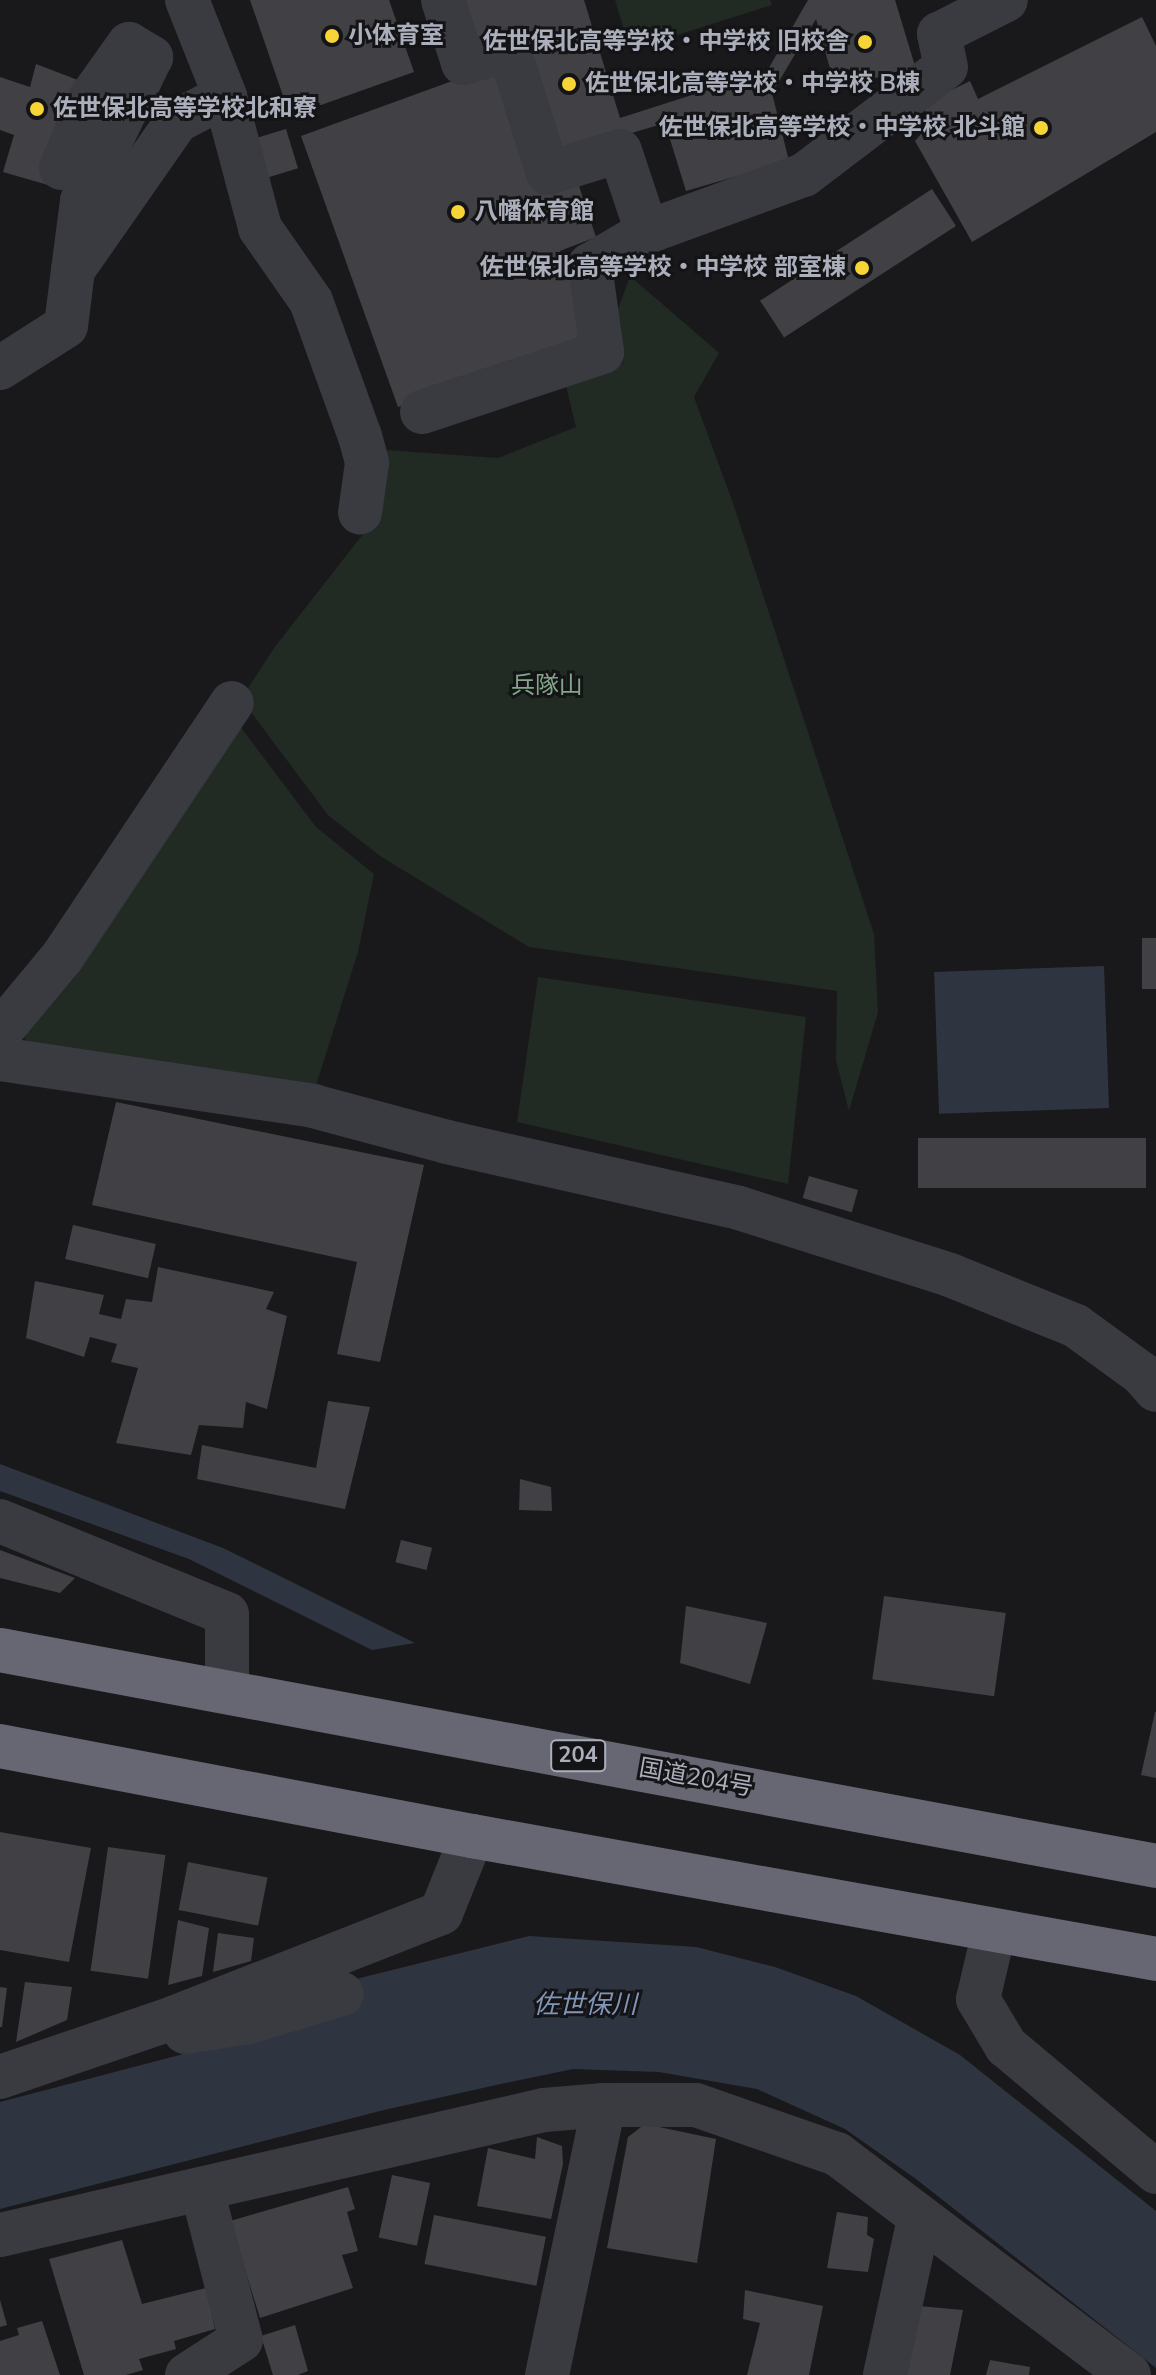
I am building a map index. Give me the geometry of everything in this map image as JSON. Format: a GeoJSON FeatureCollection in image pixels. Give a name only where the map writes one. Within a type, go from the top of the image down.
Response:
{"type":"FeatureCollection","features":[{"type":"Feature","properties":{"kind":"highway","name":"国道204号"},"geometry":{"type":"LineString","coordinates":[[0,1650],[1156,1866]]}},
{"type":"Feature","properties":{"kind":"highway"},"geometry":{"type":"LineString","coordinates":[[0,1746],[472,1836],[1156,1959]]}},
{"type":"Feature","properties":{"kind":"street"},"geometry":{"type":"LineString","coordinates":[[187,0],[225,96],[260,228],[311,301],[360,436],[367,463],[360,513]]}},
{"type":"Feature","properties":{"kind":"street"},"geometry":{"type":"LineString","coordinates":[[443,0],[463,63],[509,50],[548,173],[620,151],[647,232]]}},
{"type":"Feature","properties":{"kind":"street"},"geometry":{"type":"LineString","coordinates":[[422,412],[602,352],[590,265],[647,232],[804,175],[946,67],[935,17],[1006,0]]}},
{"type":"Feature","properties":{"kind":"street"},"geometry":{"type":"LineString","coordinates":[[0,368],[66,326],[82,201],[151,57],[129,44],[89,100],[61,168]]}},
{"type":"Feature","properties":{"kind":"street"},"geometry":{"type":"LineString","coordinates":[[73,270],[177,121],[225,96]]}},
{"type":"Feature","properties":{"kind":"street"},"geometry":{"type":"LineString","coordinates":[[0,1032],[63,956],[232,703]]}},
{"type":"Feature","properties":{"kind":"street"},"geometry":{"type":"LineString","coordinates":[[0,1059],[313,1106],[447,1142],[739,1208],[950,1275],[1076,1326],[1142,1374],[1156,1390]]}},
{"type":"Feature","properties":{"kind":"street"},"geometry":{"type":"LineString","coordinates":[[0,1521],[227,1614],[227,1691]]}},
{"type":"Feature","properties":{"kind":"street"},"geometry":{"type":"LineString","coordinates":[[0,2077],[173,2018],[441,1913],[472,1836]]}},
{"type":"Feature","properties":{"kind":"street"},"geometry":{"type":"LineString","coordinates":[[994,1931],[978,1999],[1006,2046],[1156,2172]]}},
{"type":"Feature","properties":{"kind":"street"},"geometry":{"type":"LineString","coordinates":[[173,2018],[185,2032],[249,2022],[342,1994]]}},
{"type":"Feature","properties":{"kind":"street"},"geometry":{"type":"LineString","coordinates":[[547,2375],[604,2105]]}},
{"type":"Feature","properties":{"kind":"street"},"geometry":{"type":"LineString","coordinates":[[0,2235],[528,2113],[604,2105],[696,2105],[837,2154],[1129,2375]]}},
{"type":"Feature","properties":{"kind":"street"},"geometry":{"type":"LineString","coordinates":[[187,2375],[241,2340],[202,2190]]}},
{"type":"Feature","properties":{"kind":"street"},"geometry":{"type":"LineString","coordinates":[[885,2375],[919,2219]]}},
{"type":"Feature","properties":{"kind":"green space"},"geometry":{"type":"Polygon","coordinates":[[[615,0],[770,0],[772,5],[630,50],[615,0]]]}},
{"type":"Feature","properties":{"kind":"green space","name":"兵隊山"},"geometry":{"type":"Polygon","coordinates":[[[630,276],[719,353],[694,397],[734,506],[874,934],[878,1012],[849,1111],[836,1060],[837,991],[529,947],[380,856],[328,815],[241,699],[274,648],[370,525],[372,449],[498,458],[576,427],[566,386],[623,363],[613,323],[630,276]]]}},
{"type":"Feature","properties":{"kind":"green space"},"geometry":{"type":"Polygon","coordinates":[[[236,721],[316,827],[374,874],[358,952],[315,1089],[28,1048],[21,1027],[236,721]]]}},
{"type":"Feature","properties":{"kind":"green space"},"geometry":{"type":"Polygon","coordinates":[[[538,977],[806,1017],[788,1184],[517,1122],[538,977]]]}},
{"type":"Feature","properties":{"kind":"water"},"geometry":{"type":"Polygon","coordinates":[[[1104,966],[1109,1108],[939,1114],[934,972],[1104,966]]]}},
{"type":"Feature","properties":{"kind":"water"},"geometry":{"type":"Polygon","coordinates":[[[0,1464],[223,1548],[415,1643],[372,1650],[189,1559],[0,1491],[0,1464]]]}},
{"type":"Feature","properties":{"kind":"water","name":"佐世保川"},"geometry":{"type":"Polygon","coordinates":[[[529,1936],[696,1947],[775,1967],[856,1996],[960,2055],[1156,2211],[1156,2368],[916,2179],[845,2129],[757,2089],[659,2072],[573,2069],[505,2083],[384,2110],[0,2209],[0,2102],[352,2010],[344,1982],[529,1936]]]}},
{"type":"Feature","properties":{"kind":"building","name":"小体育室"},"geometry":{"type":"Polygon","coordinates":[[[250,0],[389,0],[414,72],[290,116],[250,0]]]}},
{"type":"Feature","properties":{"kind":"building"},"geometry":{"type":"Polygon","coordinates":[[[461,0],[584,0],[620,118],[767,71],[808,0],[895,0],[915,66],[836,90],[816,19],[772,93],[789,161],[686,191],[665,123],[552,157],[514,38],[475,50],[461,0]]]}},
{"type":"Feature","properties":{"kind":"building","name":"佐世保北高等学校・中学校 北斗館"},"geometry":{"type":"Polygon","coordinates":[[[1142,17],[1156,46],[1156,132],[972,242],[915,141],[929,125],[923,104],[970,81],[978,99],[1142,17]]]}},
{"type":"Feature","properties":{"kind":"building","name":"佐世保北高等学校北和寮"},"geometry":{"type":"Polygon","coordinates":[[[36,64],[83,82],[48,185],[3,172],[14,135],[0,130],[0,77],[30,87],[36,64]]]}},
{"type":"Feature","properties":{"kind":"building","name":"八幡体育館"},"geometry":{"type":"Polygon","coordinates":[[[499,64],[577,180],[596,237],[560,251],[592,339],[398,407],[301,136],[499,64]]]}},
{"type":"Feature","properties":{"kind":"building"},"geometry":{"type":"Polygon","coordinates":[[[286,129],[298,168],[265,178],[253,139],[286,129]]]}},
{"type":"Feature","properties":{"kind":"building","name":"佐世保北高等学校・中学校 部室棟"},"geometry":{"type":"Polygon","coordinates":[[[932,189],[956,226],[784,338],[760,301],[932,189]]]}},
{"type":"Feature","properties":{"kind":"building"},"geometry":{"type":"Polygon","coordinates":[[[1142,938],[1156,938],[1156,989],[1142,989],[1142,938]]]}},
{"type":"Feature","properties":{"kind":"building"},"geometry":{"type":"Polygon","coordinates":[[[116,1102],[424,1165],[380,1362],[337,1354],[357,1262],[92,1205],[116,1102]]]}},
{"type":"Feature","properties":{"kind":"building"},"geometry":{"type":"Polygon","coordinates":[[[918,1138],[1146,1138],[1146,1188],[918,1188],[918,1138]]]}},
{"type":"Feature","properties":{"kind":"building"},"geometry":{"type":"Polygon","coordinates":[[[809,1176],[858,1190],[852,1212],[803,1198],[809,1176]]]}},
{"type":"Feature","properties":{"kind":"building"},"geometry":{"type":"Polygon","coordinates":[[[73,1225],[156,1244],[148,1278],[65,1259],[73,1225]]]}},
{"type":"Feature","properties":{"kind":"building"},"geometry":{"type":"Polygon","coordinates":[[[158,1267],[274,1292],[266,1309],[287,1316],[267,1409],[246,1402],[243,1428],[199,1425],[191,1455],[116,1443],[138,1368],[111,1362],[117,1344],[90,1337],[84,1357],[26,1338],[35,1281],[104,1295],[99,1314],[121,1319],[126,1299],[152,1302],[158,1267]]]}},
{"type":"Feature","properties":{"kind":"building"},"geometry":{"type":"Polygon","coordinates":[[[328,1401],[370,1407],[345,1509],[197,1479],[202,1445],[316,1468],[328,1401]]]}},
{"type":"Feature","properties":{"kind":"building"},"geometry":{"type":"Polygon","coordinates":[[[520,1479],[551,1487],[552,1511],[519,1510],[520,1479]]]}},
{"type":"Feature","properties":{"kind":"building"},"geometry":{"type":"Polygon","coordinates":[[[401,1540],[432,1548],[426,1570],[395,1562],[401,1540]]]}},
{"type":"Feature","properties":{"kind":"building"},"geometry":{"type":"Polygon","coordinates":[[[0,1550],[75,1578],[60,1593],[0,1578],[0,1550]]]}},
{"type":"Feature","properties":{"kind":"building"},"geometry":{"type":"Polygon","coordinates":[[[884,1596],[1006,1613],[994,1696],[872,1679],[884,1596]]]}},
{"type":"Feature","properties":{"kind":"building"},"geometry":{"type":"Polygon","coordinates":[[[686,1606],[767,1623],[750,1684],[680,1663],[686,1606]]]}},
{"type":"Feature","properties":{"kind":"building"},"geometry":{"type":"Polygon","coordinates":[[[1156,1712],[1156,1778],[1141,1775],[1156,1712]]]}},
{"type":"Feature","properties":{"kind":"building"},"geometry":{"type":"Polygon","coordinates":[[[0,1832],[91,1848],[69,1962],[0,1950],[0,1832]]]}},
{"type":"Feature","properties":{"kind":"building"},"geometry":{"type":"Polygon","coordinates":[[[108,1847],[165,1855],[148,1979],[91,1971],[108,1847]]]}},
{"type":"Feature","properties":{"kind":"building"},"geometry":{"type":"Polygon","coordinates":[[[188,1862],[268,1877],[258,1926],[179,1910],[188,1862]]]}},
{"type":"Feature","properties":{"kind":"building"},"geometry":{"type":"Polygon","coordinates":[[[178,1920],[209,1928],[202,1976],[168,1985],[178,1920]]]}},
{"type":"Feature","properties":{"kind":"building"},"geometry":{"type":"Polygon","coordinates":[[[218,1933],[254,1938],[251,1961],[213,1972],[218,1933]]]}},
{"type":"Feature","properties":{"kind":"building"},"geometry":{"type":"Polygon","coordinates":[[[25,1982],[72,1987],[67,2020],[16,2042],[25,1982]]]}},
{"type":"Feature","properties":{"kind":"building"},"geometry":{"type":"Polygon","coordinates":[[[0,1987],[7,1988],[2,2027],[0,2027],[0,1987]]]}},
{"type":"Feature","properties":{"kind":"building"},"geometry":{"type":"Polygon","coordinates":[[[645,2124],[716,2139],[697,2263],[607,2248],[628,2137],[645,2124]]]}},
{"type":"Feature","properties":{"kind":"building"},"geometry":{"type":"Polygon","coordinates":[[[537,2137],[562,2146],[563,2164],[551,2219],[477,2206],[488,2148],[535,2159],[537,2137]]]}},
{"type":"Feature","properties":{"kind":"building"},"geometry":{"type":"Polygon","coordinates":[[[392,2175],[430,2183],[417,2246],[379,2238],[392,2175]]]}},
{"type":"Feature","properties":{"kind":"building"},"geometry":{"type":"Polygon","coordinates":[[[348,2187],[355,2209],[347,2212],[358,2251],[342,2255],[353,2288],[260,2318],[230,2221],[348,2187]]]}},
{"type":"Feature","properties":{"kind":"building"},"geometry":{"type":"Polygon","coordinates":[[[837,2212],[868,2217],[867,2235],[874,2239],[868,2272],[827,2268],[837,2212]]]}},
{"type":"Feature","properties":{"kind":"building"},"geometry":{"type":"Polygon","coordinates":[[[434,2215],[546,2237],[536,2286],[424,2264],[434,2215]]]}},
{"type":"Feature","properties":{"kind":"building"},"geometry":{"type":"Polygon","coordinates":[[[122,2240],[142,2304],[206,2288],[215,2329],[174,2341],[176,2349],[139,2359],[143,2370],[126,2375],[84,2375],[49,2259],[122,2240]]]}},
{"type":"Feature","properties":{"kind":"building"},"geometry":{"type":"Polygon","coordinates":[[[745,2290],[823,2306],[809,2375],[747,2375],[760,2323],[743,2319],[745,2290]]]}},
{"type":"Feature","properties":{"kind":"building"},"geometry":{"type":"Polygon","coordinates":[[[0,2300],[7,2325],[0,2327],[0,2300]]]}},
{"type":"Feature","properties":{"kind":"building"},"geometry":{"type":"Polygon","coordinates":[[[919,2306],[963,2310],[950,2375],[906,2375],[919,2306]]]}},
{"type":"Feature","properties":{"kind":"building"},"geometry":{"type":"Polygon","coordinates":[[[42,2321],[60,2375],[0,2375],[0,2341],[19,2335],[17,2328],[42,2321]]]}},
{"type":"Feature","properties":{"kind":"building"},"geometry":{"type":"Polygon","coordinates":[[[295,2325],[308,2371],[298,2375],[273,2375],[261,2336],[295,2325]]]}},
{"type":"Feature","properties":{"kind":"building"},"geometry":{"type":"Polygon","coordinates":[[[990,2360],[1030,2367],[1029,2375],[986,2375],[990,2360]]]}},
{"type":"Feature","properties":{"kind":"place","name":"小体育室"},"geometry":{"type":"Point","coordinates":[332,36]}},
{"type":"Feature","properties":{"kind":"place","name":"佐世保北高等学校・中学校 旧校舎"},"geometry":{"type":"Point","coordinates":[865,42]}},
{"type":"Feature","properties":{"kind":"place","name":"佐世保北高等学校・中学校 B棟"},"geometry":{"type":"Point","coordinates":[569,84]}},
{"type":"Feature","properties":{"kind":"place","name":"佐世保北高等学校北和寮"},"geometry":{"type":"Point","coordinates":[37,109]}},
{"type":"Feature","properties":{"kind":"place","name":"佐世保北高等学校・中学校 北斗館"},"geometry":{"type":"Point","coordinates":[1041,128]}},
{"type":"Feature","properties":{"kind":"place","name":"八幡体育館"},"geometry":{"type":"Point","coordinates":[458,212]}},
{"type":"Feature","properties":{"kind":"place","name":"佐世保北高等学校・中学校 部室棟"},"geometry":{"type":"Point","coordinates":[862,268]}}]}
